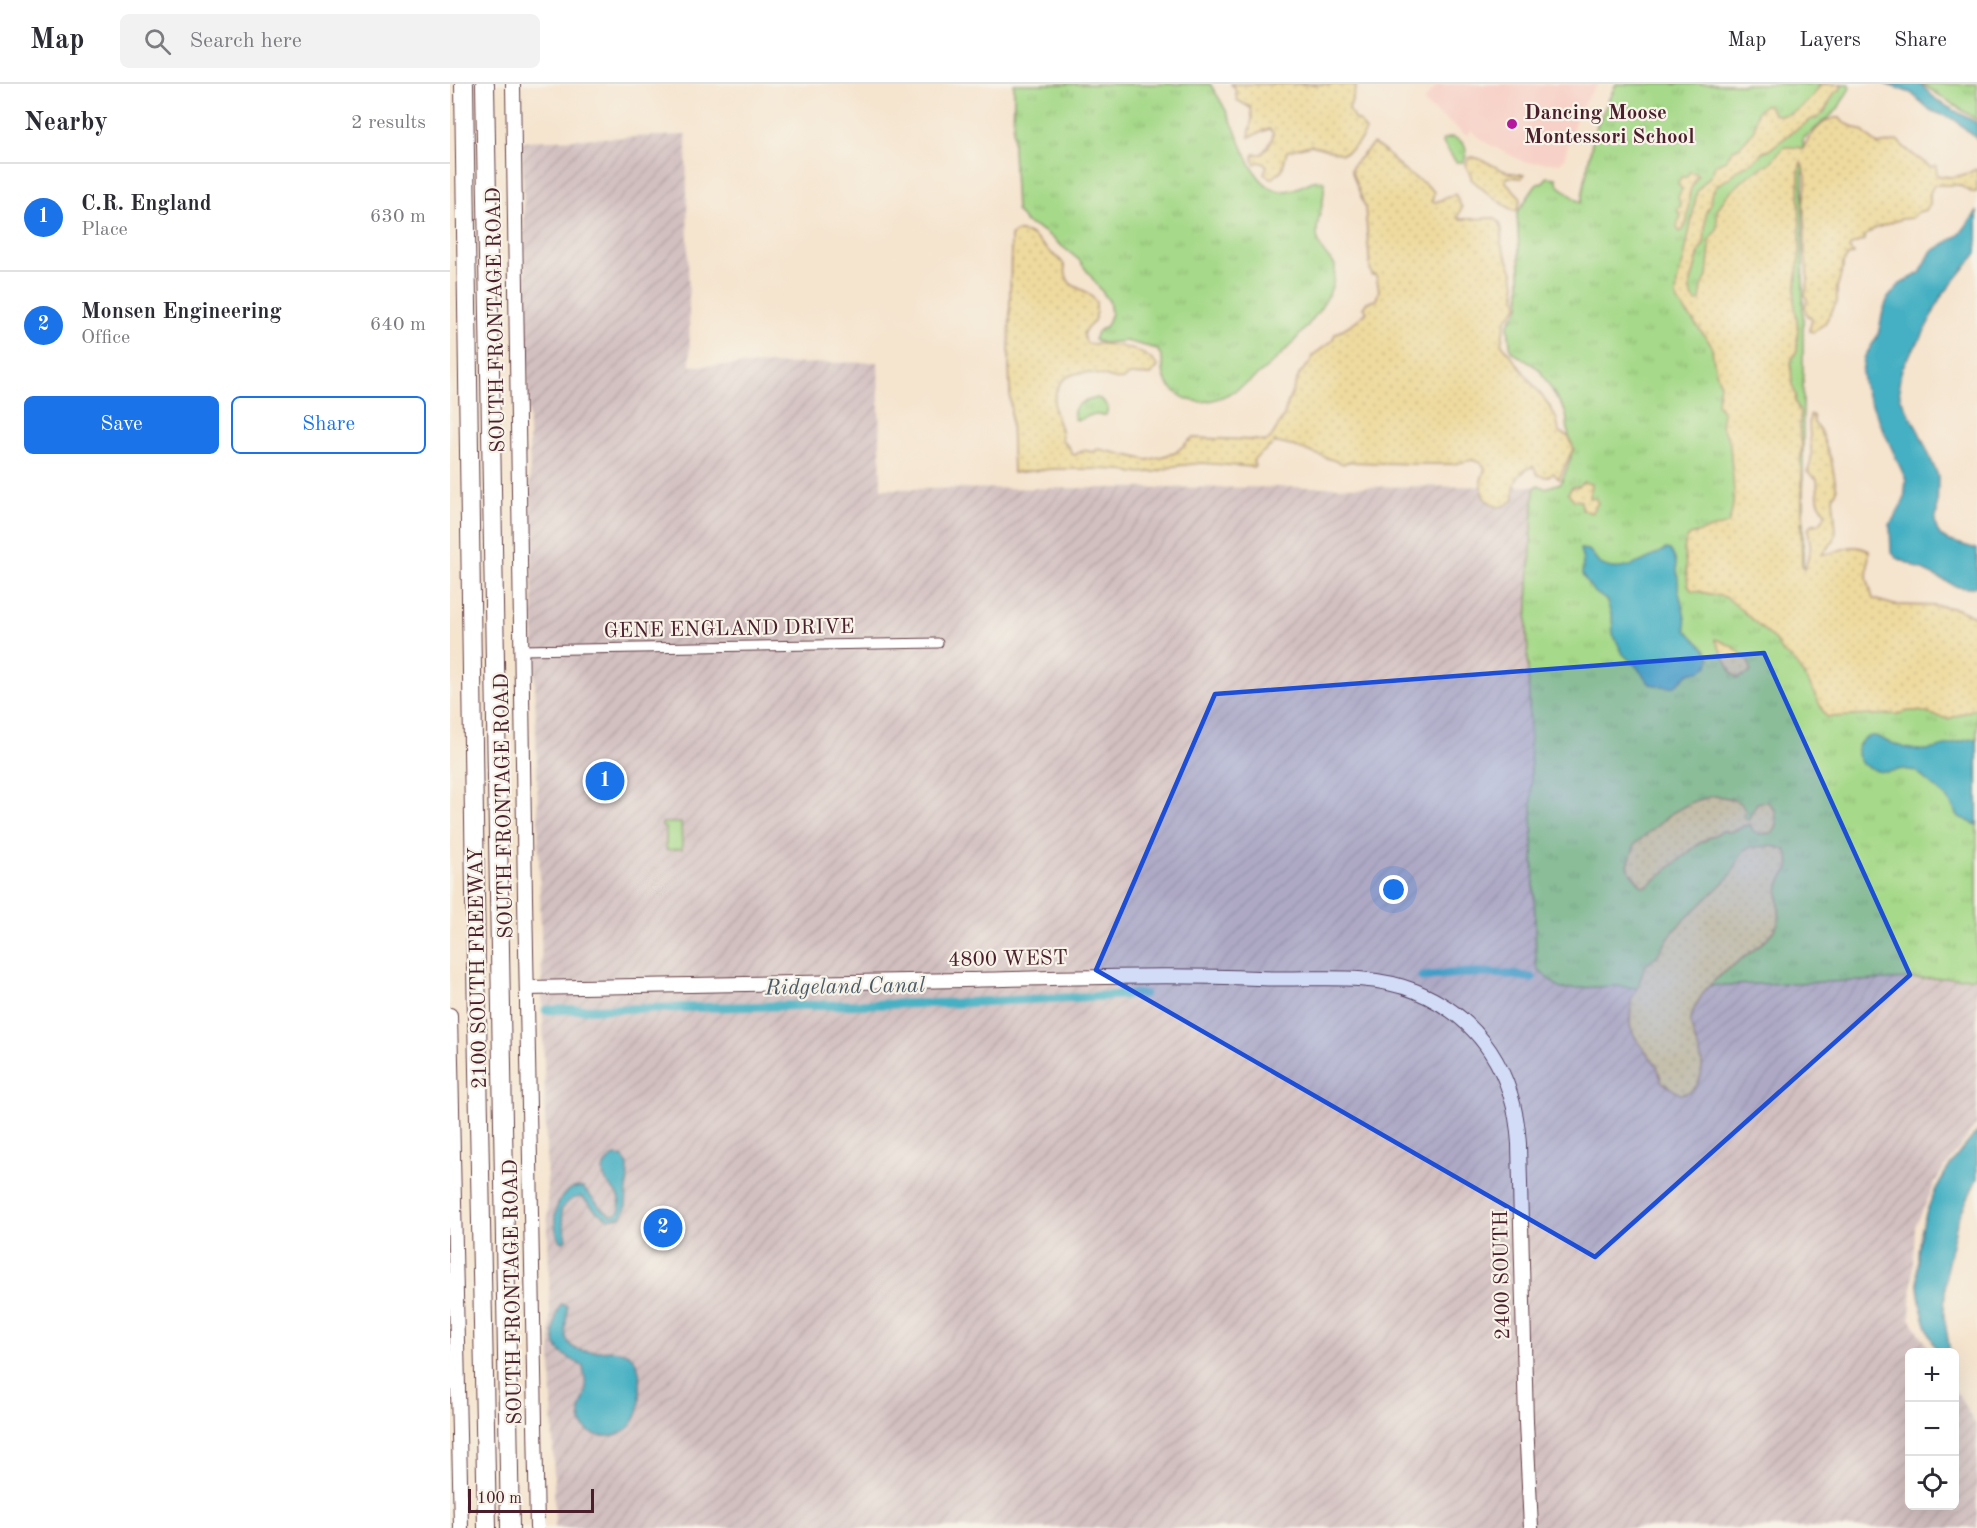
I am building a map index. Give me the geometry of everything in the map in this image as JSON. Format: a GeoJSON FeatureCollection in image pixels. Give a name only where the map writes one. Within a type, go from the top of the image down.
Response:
{"type":"FeatureCollection","features":[{"type":"Feature","properties":{"kind":"highway","name":"2100 SOUTH FREEWAY"},"geometry":{"type":"LineString","coordinates":[[464,84],[487,1528]]}},
{"type":"Feature","properties":{"kind":"highway","name":"2100 SOUTH FREEWAY"},"geometry":{"type":"LineString","coordinates":[[485,84],[510,1528]]}},
{"type":"Feature","properties":{"kind":"street","name":"SOUTH FRONTAGE ROAD"},"geometry":{"type":"LineString","coordinates":[[513,84],[537,1528]]}},
{"type":"Feature","properties":{"kind":"street","name":"GENE ENGLAND DRIVE"},"geometry":{"type":"LineString","coordinates":[[521,650],[938,643]]}},
{"type":"Feature","properties":{"kind":"street","name":"4800 WEST"},"geometry":{"type":"LineString","coordinates":[[527,988],[1164,976],[1359,979],[1400,985],[1425,995],[1450,1010],[1475,1032]]}},
{"type":"Feature","properties":{"kind":"street"},"geometry":{"type":"LineString","coordinates":[[450,1015],[461,1528]]}},
{"type":"Feature","properties":{"kind":"street","name":"2400 SOUTH"},"geometry":{"type":"LineString","coordinates":[[1475,1032],[1502,1070],[1512,1095],[1518,1121],[1527,1465],[1531,1528]]}},
{"type":"Feature","properties":{"kind":"highlighted area"},"geometry":{"type":"Polygon","coordinates":[[[1764,653],[1910,975],[1595,1257],[1096,970],[1215,694],[1764,653]]]}},
{"type":"Feature","properties":{"kind":"shaded area","name":"Dancing Moose Montessori School"},"geometry":{"type":"Polygon","coordinates":[[[1439,84],[1598,84],[1587,98],[1575,121],[1564,158],[1560,163],[1524,162],[1487,143],[1472,131],[1466,135],[1424,103],[1439,84]]]}},
{"type":"Feature","properties":{"kind":"shaded area"},"geometry":{"type":"Polygon","coordinates":[[[686,135],[690,366],[878,362],[881,489],[1536,486],[1977,972],[1977,1124],[1939,1175],[1915,1227],[1910,1318],[1929,1348],[1905,1348],[1905,1510],[1959,1510],[1959,1397],[1977,1427],[1977,1528],[555,1528],[522,141],[686,135]]]}},
{"type":"Feature","properties":{"kind":"green space"},"geometry":{"type":"Polygon","coordinates":[[[1014,84],[1210,84],[1229,116],[1250,163],[1263,182],[1272,188],[1287,191],[1315,181],[1324,182],[1317,234],[1325,254],[1335,265],[1333,282],[1321,307],[1290,346],[1249,382],[1228,394],[1208,401],[1190,400],[1170,387],[1165,379],[1162,360],[1157,349],[1126,341],[1103,343],[1094,340],[1097,332],[1106,326],[1111,313],[1109,301],[1079,260],[1043,231],[1026,223],[1016,210],[1013,149],[1014,84]]]}},
{"type":"Feature","properties":{"kind":"green space"},"geometry":{"type":"Polygon","coordinates":[[[1616,84],[1849,84],[1850,88],[1837,110],[1803,139],[1803,576],[1977,696],[1977,977],[1561,989],[1538,970],[1527,623],[1534,489],[1538,485],[1545,488],[1561,483],[1571,458],[1566,413],[1539,369],[1511,351],[1508,326],[1520,307],[1517,213],[1537,184],[1543,183],[1547,177],[1556,178],[1558,185],[1581,203],[1594,132],[1616,84]]]}},
{"type":"Feature","properties":{"kind":"green space"},"geometry":{"type":"Polygon","coordinates":[[[1922,84],[1977,84],[1977,120],[1922,84]]]}},
{"type":"Feature","properties":{"kind":"green space"},"geometry":{"type":"Polygon","coordinates":[[[1451,137],[1463,143],[1465,147],[1466,154],[1463,162],[1456,162],[1442,142],[1451,137]]]}},
{"type":"Feature","properties":{"kind":"green space"},"geometry":{"type":"Polygon","coordinates":[[[1097,398],[1108,407],[1106,415],[1091,415],[1079,420],[1075,419],[1076,407],[1097,398]]]}},
{"type":"Feature","properties":{"kind":"green space"},"geometry":{"type":"Polygon","coordinates":[[[662,823],[681,823],[682,849],[666,850],[666,828],[662,827],[662,823]]]}},
{"type":"Feature","properties":{"kind":"sand"},"geometry":{"type":"Polygon","coordinates":[[[1231,84],[1357,84],[1349,109],[1354,119],[1360,122],[1366,131],[1356,145],[1342,154],[1311,145],[1287,151],[1282,170],[1273,178],[1269,177],[1264,173],[1267,166],[1258,162],[1255,164],[1253,158],[1254,154],[1262,154],[1272,140],[1273,133],[1269,129],[1249,137],[1251,108],[1237,100],[1235,88],[1231,84]]]}},
{"type":"Feature","properties":{"kind":"sand"},"geometry":{"type":"Polygon","coordinates":[[[1821,84],[1842,84],[1824,112],[1717,185],[1706,212],[1704,245],[1700,249],[1690,286],[1691,295],[1696,302],[1700,301],[1702,287],[1707,276],[1710,246],[1708,242],[1717,229],[1717,210],[1727,195],[1749,175],[1770,163],[1784,147],[1803,149],[1813,133],[1828,120],[1840,118],[1843,122],[1862,131],[1878,145],[1898,141],[1930,167],[1936,166],[1937,175],[1957,176],[1977,170],[1977,192],[1971,192],[1959,185],[1934,185],[1930,193],[1930,205],[1926,210],[1918,212],[1912,218],[1901,219],[1874,229],[1865,236],[1865,240],[1851,245],[1849,249],[1854,254],[1848,256],[1843,263],[1837,287],[1837,302],[1825,323],[1814,332],[1809,331],[1812,319],[1807,316],[1805,306],[1808,281],[1803,206],[1806,176],[1801,162],[1799,169],[1800,251],[1794,300],[1798,329],[1797,350],[1791,362],[1792,385],[1800,413],[1802,443],[1800,465],[1804,518],[1801,523],[1802,566],[1804,569],[1810,553],[1809,527],[1819,524],[1825,516],[1818,499],[1817,479],[1807,472],[1811,458],[1809,422],[1810,415],[1813,415],[1814,423],[1820,430],[1831,459],[1837,490],[1833,498],[1836,531],[1834,541],[1822,554],[1849,547],[1869,551],[1867,578],[1873,599],[1894,605],[1942,606],[1977,617],[1977,708],[1948,719],[1919,711],[1828,717],[1808,681],[1793,660],[1782,652],[1775,640],[1725,597],[1691,590],[1688,585],[1684,550],[1686,540],[1690,535],[1728,524],[1734,494],[1730,444],[1721,426],[1723,413],[1717,403],[1720,384],[1711,344],[1676,296],[1697,191],[1711,175],[1716,164],[1726,160],[1732,150],[1739,147],[1754,131],[1757,112],[1764,105],[1768,105],[1774,114],[1788,114],[1807,102],[1821,84]]]}},
{"type":"Feature","properties":{"kind":"sand"},"geometry":{"type":"Polygon","coordinates":[[[1373,144],[1383,150],[1407,173],[1431,189],[1434,192],[1432,202],[1455,194],[1462,208],[1457,218],[1495,218],[1500,223],[1501,244],[1513,272],[1518,306],[1506,320],[1501,343],[1549,405],[1557,420],[1559,432],[1569,437],[1574,449],[1559,479],[1553,473],[1547,477],[1538,475],[1533,466],[1517,479],[1514,499],[1499,507],[1483,497],[1481,481],[1485,468],[1481,463],[1472,460],[1453,464],[1346,462],[1344,464],[1293,446],[1276,443],[1253,461],[1255,466],[1253,467],[1202,463],[1175,466],[1155,472],[1052,469],[1013,473],[1009,363],[1011,236],[1015,232],[1026,233],[1060,259],[1070,283],[1089,294],[1096,302],[1095,318],[1083,335],[1088,344],[1106,344],[1136,351],[1152,360],[1158,367],[1150,375],[1130,375],[1123,379],[1090,373],[1073,374],[1061,383],[1057,389],[1054,408],[1062,439],[1072,454],[1099,449],[1148,460],[1175,453],[1192,438],[1264,442],[1270,439],[1284,416],[1300,373],[1310,363],[1312,356],[1332,341],[1335,334],[1367,312],[1363,308],[1367,302],[1376,300],[1379,290],[1376,275],[1372,275],[1370,268],[1365,207],[1351,170],[1373,144]]]}},
{"type":"Feature","properties":{"kind":"sand"},"geometry":{"type":"Polygon","coordinates":[[[1473,157],[1507,172],[1524,175],[1522,178],[1508,177],[1505,181],[1521,198],[1518,209],[1514,211],[1492,197],[1471,179],[1465,165],[1469,158],[1473,157]]]}},
{"type":"Feature","properties":{"kind":"sand"},"geometry":{"type":"Polygon","coordinates":[[[1689,172],[1698,175],[1689,197],[1686,225],[1680,232],[1677,228],[1681,216],[1677,209],[1681,206],[1678,197],[1682,189],[1678,184],[1681,177],[1687,177],[1689,172]]]}},
{"type":"Feature","properties":{"kind":"sand"},"geometry":{"type":"Polygon","coordinates":[[[1583,482],[1591,484],[1589,498],[1595,498],[1598,503],[1591,513],[1582,509],[1581,501],[1574,500],[1568,493],[1572,487],[1579,486],[1583,482]]]}},
{"type":"Feature","properties":{"kind":"sand"},"geometry":{"type":"Polygon","coordinates":[[[1715,639],[1726,643],[1741,654],[1749,663],[1750,673],[1737,678],[1732,673],[1715,639]]]}},
{"type":"Feature","properties":{"kind":"sand"},"geometry":{"type":"Polygon","coordinates":[[[1713,796],[1737,801],[1744,807],[1746,811],[1743,817],[1748,820],[1757,803],[1767,801],[1775,810],[1777,826],[1773,833],[1759,834],[1753,831],[1750,824],[1730,832],[1722,831],[1700,843],[1647,886],[1642,886],[1630,872],[1628,865],[1635,844],[1672,813],[1692,802],[1713,796]]]}},
{"type":"Feature","properties":{"kind":"sand"},"geometry":{"type":"Polygon","coordinates":[[[1772,846],[1785,849],[1790,862],[1779,886],[1778,923],[1765,941],[1721,974],[1698,1002],[1692,1013],[1691,1021],[1701,1058],[1701,1074],[1695,1088],[1680,1094],[1662,1082],[1657,1066],[1635,1037],[1630,1026],[1631,1000],[1644,967],[1656,957],[1675,929],[1730,876],[1744,850],[1751,847],[1772,846]]]}},
{"type":"Feature","properties":{"kind":"water"},"geometry":{"type":"Polygon","coordinates":[[[1885,84],[1920,84],[1939,102],[1977,123],[1977,139],[1955,120],[1930,110],[1911,93],[1885,84]]]}},
{"type":"Feature","properties":{"kind":"water"},"geometry":{"type":"Polygon","coordinates":[[[1977,212],[1977,253],[1941,297],[1921,338],[1906,360],[1899,384],[1900,397],[1919,432],[1938,476],[1935,522],[1937,530],[1947,540],[1977,549],[1977,586],[1968,588],[1958,587],[1897,558],[1891,552],[1890,525],[1904,500],[1906,480],[1864,387],[1862,373],[1864,358],[1878,335],[1888,298],[1900,284],[1920,273],[1931,252],[1959,235],[1977,212]]]}},
{"type":"Feature","properties":{"kind":"water"},"geometry":{"type":"Polygon","coordinates":[[[1580,549],[1589,550],[1598,562],[1614,568],[1623,568],[1666,549],[1670,550],[1676,565],[1686,630],[1705,649],[1710,658],[1708,666],[1689,673],[1675,686],[1650,684],[1623,654],[1613,634],[1612,618],[1607,601],[1593,591],[1582,575],[1583,561],[1580,549]]]}},
{"type":"Feature","properties":{"kind":"water"},"geometry":{"type":"Polygon","coordinates":[[[1871,736],[1906,748],[1920,750],[1977,739],[1977,825],[1959,817],[1947,798],[1915,771],[1903,769],[1877,771],[1862,764],[1857,755],[1858,746],[1863,739],[1871,736]]]}},
{"type":"Feature","properties":{"kind":"water"},"geometry":{"type":"Polygon","coordinates":[[[1977,1132],[1977,1178],[1957,1222],[1946,1271],[1944,1316],[1949,1348],[1936,1348],[1922,1310],[1918,1288],[1919,1243],[1931,1200],[1953,1161],[1977,1132]]]}},
{"type":"Feature","properties":{"kind":"water"},"geometry":{"type":"Polygon","coordinates":[[[616,1156],[623,1158],[628,1165],[626,1208],[621,1217],[609,1219],[597,1212],[582,1197],[575,1198],[561,1210],[566,1239],[563,1242],[559,1240],[555,1224],[556,1210],[564,1195],[572,1189],[583,1188],[601,1208],[611,1215],[617,1214],[620,1209],[619,1199],[605,1179],[603,1172],[607,1162],[616,1156]]]}},
{"type":"Feature","properties":{"kind":"water"},"geometry":{"type":"Polygon","coordinates":[[[561,1304],[567,1306],[566,1338],[576,1349],[622,1351],[632,1357],[638,1368],[640,1403],[638,1411],[631,1425],[618,1434],[604,1436],[593,1434],[582,1423],[580,1411],[586,1389],[583,1367],[561,1353],[556,1345],[555,1320],[561,1304]]]}},
{"type":"Feature","properties":{"kind":"waterway","name":"Ridgeland Canal"},"geometry":{"type":"LineString","coordinates":[[1422,977],[1477,973],[1532,978]]}},
{"type":"Feature","properties":{"kind":"waterway","name":"Ridgeland Canal"},"geometry":{"type":"LineString","coordinates":[[546,1010],[956,1003],[1144,994]]}},
{"type":"Feature","properties":{"kind":"place","name":"Dancing Moose Montessori School"},"geometry":{"type":"Point","coordinates":[1512,124]}},
{"type":"Feature","properties":{"kind":"place","name":"C.R. England"},"geometry":{"type":"Point","coordinates":[605,781]}},
{"type":"Feature","properties":{"kind":"place","name":"Monsen Engineering"},"geometry":{"type":"Point","coordinates":[663,1228]}}]}
